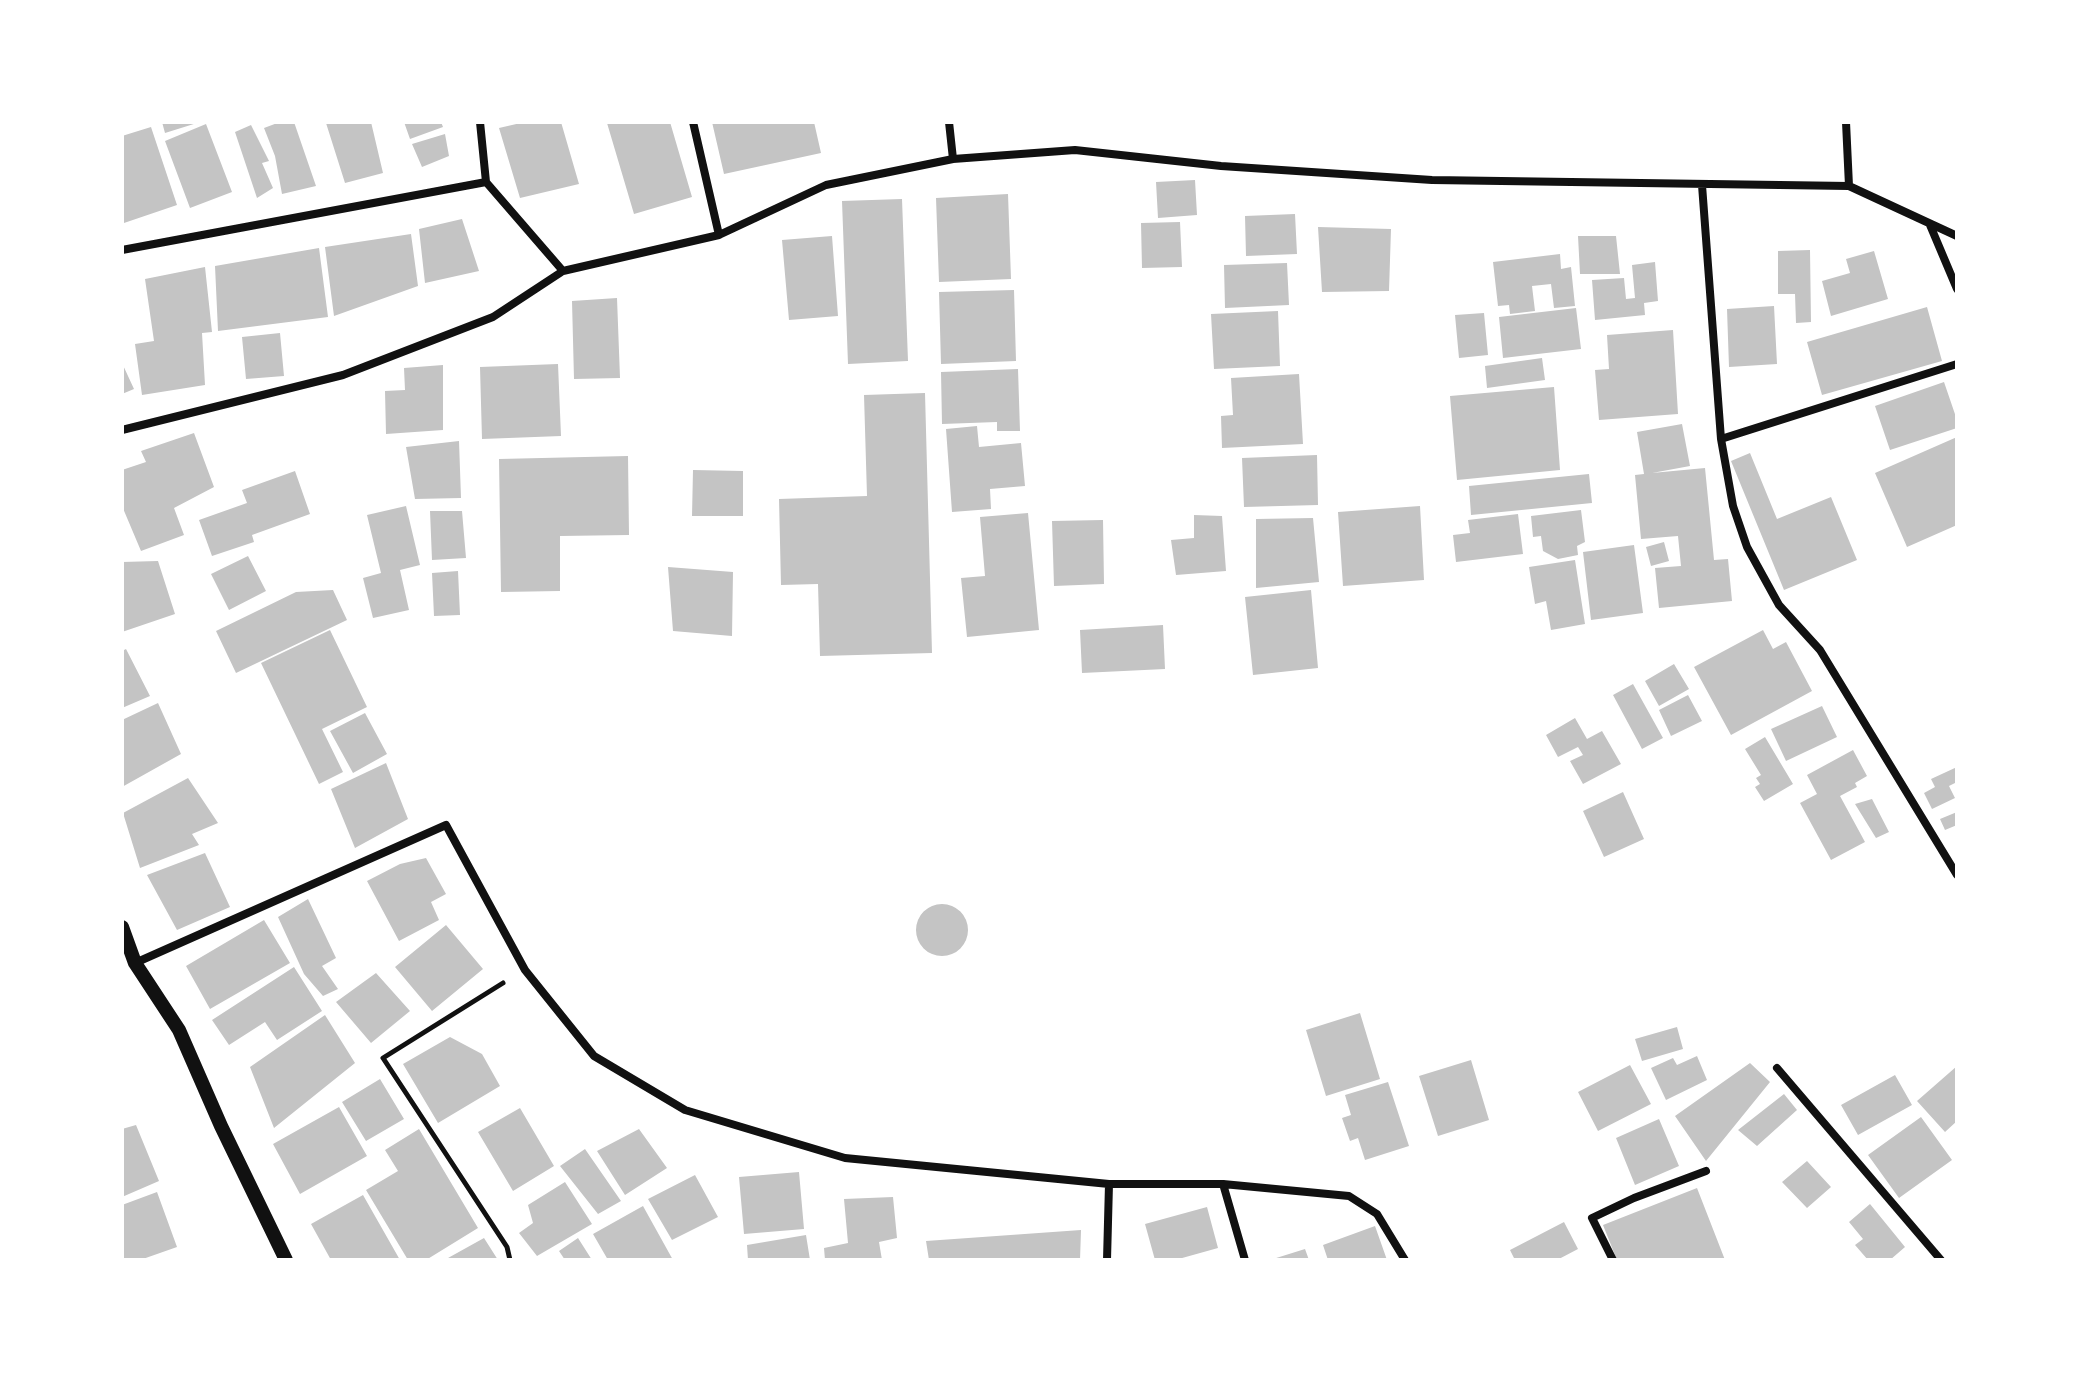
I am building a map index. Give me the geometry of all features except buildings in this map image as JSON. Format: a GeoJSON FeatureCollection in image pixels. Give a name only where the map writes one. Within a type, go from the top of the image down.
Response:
{"type":"FeatureCollection","features":[{"type":"Feature","properties":{"kind":"street"},"geometry":{"type":"LineString","coordinates":[[480,122],[486,182],[563,271]]}},
{"type":"Feature","properties":{"kind":"street"},"geometry":{"type":"LineString","coordinates":[[693,122],[719,235]]}},
{"type":"Feature","properties":{"kind":"street"},"geometry":{"type":"LineString","coordinates":[[949,122],[953,159]]}},
{"type":"Feature","properties":{"kind":"street"},"geometry":{"type":"LineString","coordinates":[[1846,122],[1849,186]]}},
{"type":"Feature","properties":{"kind":"street"},"geometry":{"type":"LineString","coordinates":[[122,430],[343,375],[493,317],[563,271],[719,235],[826,185],[953,159],[1075,150],[1221,166],[1432,180],[1849,186],[1957,236]]}},
{"type":"Feature","properties":{"kind":"street"},"geometry":{"type":"LineString","coordinates":[[122,250],[486,182]]}},
{"type":"Feature","properties":{"kind":"street"},"geometry":{"type":"LineString","coordinates":[[1702,185],[1721,439],[1733,506],[1747,547],[1779,605],[1820,650],[1957,875]]}},
{"type":"Feature","properties":{"kind":"street"},"geometry":{"type":"LineString","coordinates":[[1930,225],[1957,289]]}},
{"type":"Feature","properties":{"kind":"street"},"geometry":{"type":"LineString","coordinates":[[1721,439],[1957,364]]}},
{"type":"Feature","properties":{"kind":"street"},"geometry":{"type":"LineString","coordinates":[[135,963],[446,825],[525,970],[594,1056],[685,1110],[845,1158],[1109,1184],[1223,1184],[1349,1196],[1377,1214],[1405,1260]]}},
{"type":"Feature","properties":{"kind":"street"},"geometry":{"type":"LineString","coordinates":[[122,927],[135,963],[179,1030],[221,1126],[286,1260]]}},
{"type":"Feature","properties":{"kind":"street"},"geometry":{"type":"LineString","coordinates":[[1777,1068],[1941,1260]]}},
{"type":"Feature","properties":{"kind":"street"},"geometry":{"type":"LineString","coordinates":[[1613,1260],[1592,1218],[1634,1198],[1706,1171]]}},
{"type":"Feature","properties":{"kind":"street"},"geometry":{"type":"LineString","coordinates":[[1107,1260],[1109,1184]]}},
{"type":"Feature","properties":{"kind":"street"},"geometry":{"type":"LineString","coordinates":[[1223,1184],[1245,1260]]}},
{"type":"Feature","properties":{"kind":"path"},"geometry":{"type":"LineString","coordinates":[[510,1260],[500,1235],[383,1058],[525,970]]}}]}
